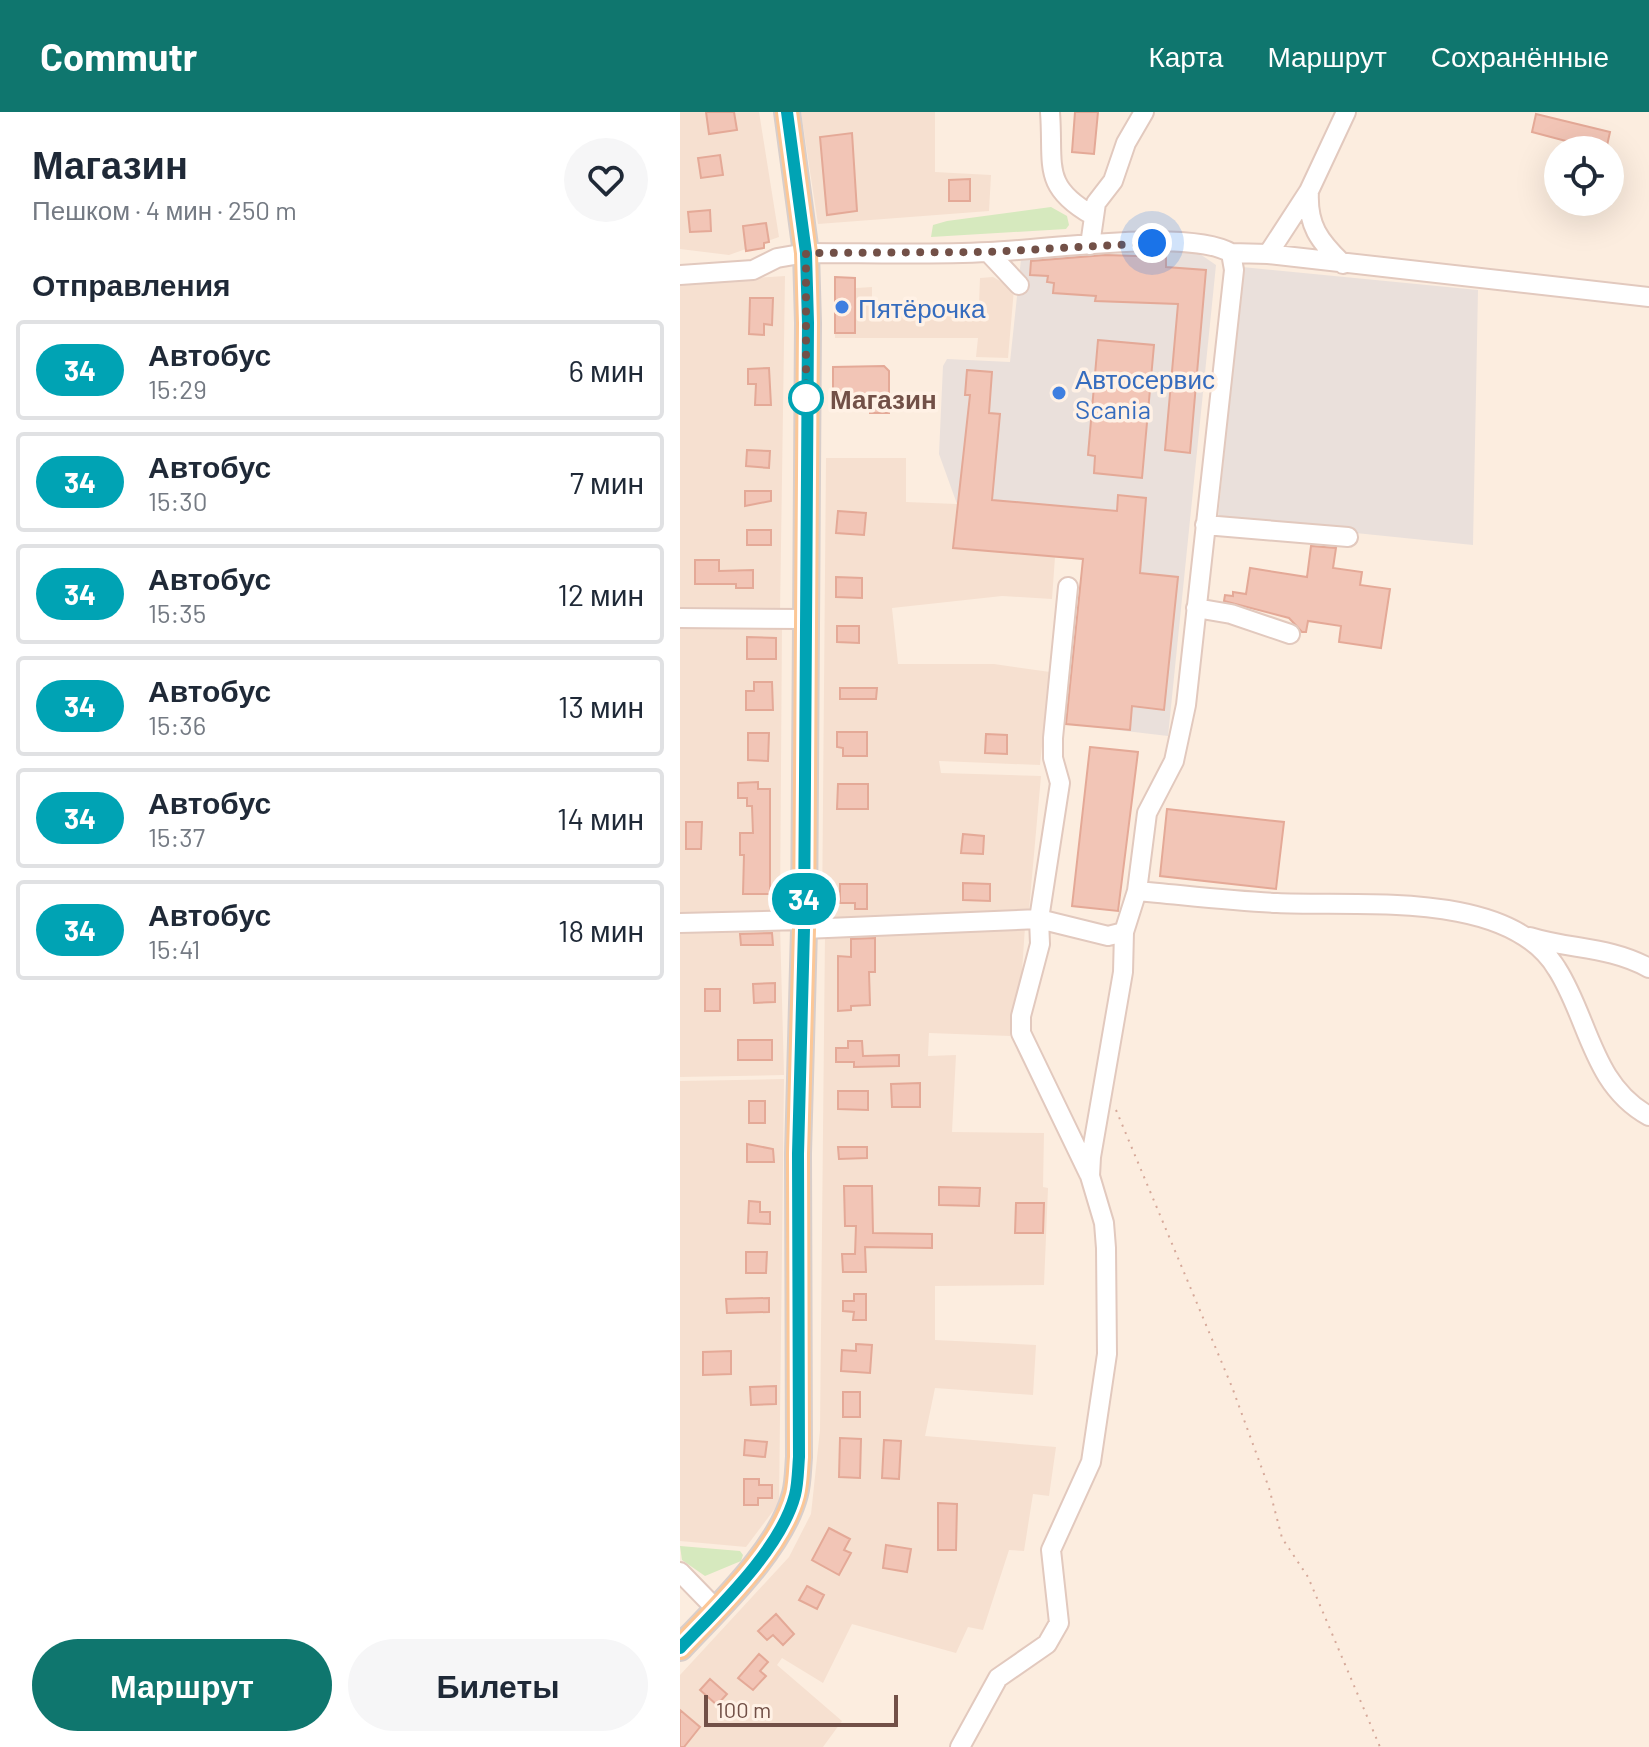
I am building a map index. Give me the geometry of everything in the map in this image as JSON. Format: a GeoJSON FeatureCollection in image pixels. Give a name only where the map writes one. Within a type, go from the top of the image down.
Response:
{"type":"FeatureCollection","features":[{"type":"Feature","properties":{"kind":"main road"},"geometry":{"type":"LineString","coordinates":[[680,1648],[763,1554],[783,1523],[795,1495],[799,1457],[798,1154],[804,924],[806,253],[787,112]]}},
{"type":"Feature","properties":{"kind":"street"},"geometry":{"type":"LineString","coordinates":[[1050,112],[1057,188],[1071,203],[1092,215]]}},
{"type":"Feature","properties":{"kind":"street"},"geometry":{"type":"LineString","coordinates":[[1090,245],[1092,215],[1102,192],[1113,181],[1126,143],[1144,112]]}},
{"type":"Feature","properties":{"kind":"street"},"geometry":{"type":"LineString","coordinates":[[1268,254],[1309,191],[1338,118]]}},
{"type":"Feature","properties":{"kind":"street"},"geometry":{"type":"LineString","coordinates":[[1309,191],[1311,224],[1320,242],[1343,264]]}},
{"type":"Feature","properties":{"kind":"street"},"geometry":{"type":"LineString","coordinates":[[680,275],[753,270],[777,258],[806,253],[988,252],[1090,245],[1207,244],[1231,253],[1268,254],[1649,297]]}},
{"type":"Feature","properties":{"kind":"street"},"geometry":{"type":"LineString","coordinates":[[988,252],[1019,285]]}},
{"type":"Feature","properties":{"kind":"street"},"geometry":{"type":"LineString","coordinates":[[1090,1176],[1123,972],[1124,932],[1137,891],[1147,813],[1174,761],[1191,712],[1196,608],[1234,270],[1231,253]]}},
{"type":"Feature","properties":{"kind":"street"},"geometry":{"type":"LineString","coordinates":[[1205,525],[1348,537]]}},
{"type":"Feature","properties":{"kind":"street"},"geometry":{"type":"LineString","coordinates":[[960,1747],[998,1678],[1047,1644],[1059,1623],[1051,1550],[1091,1462],[1103,1398],[1107,1354],[1104,1223],[1090,1176],[1021,1033],[1021,1016],[1040,944],[1039,919],[1060,783],[1053,758],[1053,738],[1068,587]]}},
{"type":"Feature","properties":{"kind":"street"},"geometry":{"type":"LineString","coordinates":[[1196,608],[1231,614],[1290,634]]}},
{"type":"Feature","properties":{"kind":"street"},"geometry":{"type":"LineString","coordinates":[[680,618],[805,619]]}},
{"type":"Feature","properties":{"kind":"street"},"geometry":{"type":"LineString","coordinates":[[1137,891],[1277,903],[1429,907],[1498,923],[1556,945],[1616,952],[1649,968]]}},
{"type":"Feature","properties":{"kind":"street"},"geometry":{"type":"LineString","coordinates":[[680,923],[1039,919],[1108,936],[1124,932]]}},
{"type":"Feature","properties":{"kind":"street"},"geometry":{"type":"LineString","coordinates":[[1530,937],[1557,968],[1606,1074],[1620,1095],[1649,1116]]}},
{"type":"Feature","properties":{"kind":"street"},"geometry":{"type":"LineString","coordinates":[[680,1572],[716,1609]]}},
{"type":"Feature","properties":{"kind":"path"},"geometry":{"type":"LineString","coordinates":[[1104,1084],[1232,1387],[1269,1488],[1282,1538],[1308,1577],[1380,1747]]}},
{"type":"Feature","properties":{"kind":"shaded area"},"geometry":{"type":"Polygon","coordinates":[[[680,112],[759,112],[779,237],[729,255],[680,249],[680,112]]]}},
{"type":"Feature","properties":{"kind":"shaded area"},"geometry":{"type":"Polygon","coordinates":[[[801,112],[935,112],[935,172],[991,175],[989,211],[818,224],[801,112]]]}},
{"type":"Feature","properties":{"kind":"shaded area"},"geometry":{"type":"Polygon","coordinates":[[[1194,250],[1216,265],[1168,736],[1066,724],[1083,560],[953,548],[957,504],[939,454],[943,366],[947,359],[1010,362],[1021,259],[1044,259],[1044,253],[1084,255],[1194,250]]]}},
{"type":"Feature","properties":{"kind":"shaded area"},"geometry":{"type":"Polygon","coordinates":[[[1242,267],[1478,290],[1473,545],[1218,519],[1242,267]]]}},
{"type":"Feature","properties":{"kind":"shaded area"},"geometry":{"type":"Polygon","coordinates":[[[785,276],[780,613],[680,612],[680,283],[785,276]]]}},
{"type":"Feature","properties":{"kind":"shaded area"},"geometry":{"type":"Polygon","coordinates":[[[835,277],[855,278],[856,288],[872,287],[872,304],[979,304],[980,278],[993,277],[1014,289],[1008,358],[976,357],[978,338],[835,338],[835,277]]]}},
{"type":"Feature","properties":{"kind":"shaded area"},"geometry":{"type":"Polygon","coordinates":[[[826,458],[906,458],[906,502],[957,504],[953,548],[1055,557],[1052,599],[1002,596],[892,608],[898,664],[994,664],[1050,672],[1040,765],[939,761],[941,773],[1041,776],[1029,910],[929,918],[822,918],[826,458]]]}},
{"type":"Feature","properties":{"kind":"shaded area"},"geometry":{"type":"Polygon","coordinates":[[[680,623],[782,624],[780,912],[680,915],[680,623]]]}},
{"type":"Feature","properties":{"kind":"shaded area"},"geometry":{"type":"Polygon","coordinates":[[[780,925],[784,1075],[680,1077],[680,928],[780,925]]]}},
{"type":"Feature","properties":{"kind":"shaded area"},"geometry":{"type":"Polygon","coordinates":[[[1025,927],[1021,986],[1010,1036],[929,1033],[928,1056],[956,1055],[952,1132],[1044,1133],[1043,1187],[1048,1188],[1044,1285],[935,1286],[935,1340],[1036,1345],[1033,1395],[935,1388],[925,1436],[1056,1447],[1049,1496],[1033,1494],[1024,1551],[1009,1550],[983,1630],[968,1627],[956,1653],[852,1624],[823,1683],[782,1658],[777,1665],[842,1721],[823,1747],[680,1747],[680,1675],[789,1557],[811,1514],[820,1430],[825,934],[1025,927]]]}},
{"type":"Feature","properties":{"kind":"shaded area"},"geometry":{"type":"Polygon","coordinates":[[[784,1079],[779,1503],[746,1547],[680,1541],[680,1081],[784,1079]]]}},
{"type":"Feature","properties":{"kind":"green space"},"geometry":{"type":"Polygon","coordinates":[[[1051,207],[1067,216],[1069,225],[1066,229],[931,237],[933,225],[947,221],[1051,207]]]}},
{"type":"Feature","properties":{"kind":"green space"},"geometry":{"type":"Polygon","coordinates":[[[680,1546],[740,1551],[743,1555],[741,1561],[705,1576],[682,1560],[680,1546]]]}},
{"type":"Feature","properties":{"kind":"building"},"geometry":{"type":"Polygon","coordinates":[[[706,112],[734,112],[737,130],[709,134],[706,112]]]}},
{"type":"Feature","properties":{"kind":"building"},"geometry":{"type":"Polygon","coordinates":[[[1075,112],[1098,112],[1094,154],[1072,152],[1075,112]]]}},
{"type":"Feature","properties":{"kind":"building"},"geometry":{"type":"Polygon","coordinates":[[[1536,114],[1610,132],[1609,136],[1547,136],[1532,132],[1536,114]]]}},
{"type":"Feature","properties":{"kind":"building"},"geometry":{"type":"Polygon","coordinates":[[[852,133],[857,211],[827,215],[820,137],[852,133]]]}},
{"type":"Feature","properties":{"kind":"building"},"geometry":{"type":"Polygon","coordinates":[[[720,155],[723,175],[701,178],[698,158],[720,155]]]}},
{"type":"Feature","properties":{"kind":"building"},"geometry":{"type":"Polygon","coordinates":[[[970,179],[970,201],[949,201],[949,180],[970,179]]]}},
{"type":"Feature","properties":{"kind":"building"},"geometry":{"type":"Polygon","coordinates":[[[710,210],[711,231],[690,232],[688,212],[710,210]]]}},
{"type":"Feature","properties":{"kind":"building"},"geometry":{"type":"Polygon","coordinates":[[[766,223],[769,242],[764,243],[764,248],[746,251],[743,226],[766,223]]]}},
{"type":"Feature","properties":{"kind":"building"},"geometry":{"type":"Polygon","coordinates":[[[1105,255],[1166,257],[1166,267],[1206,270],[1190,453],[1165,450],[1178,304],[1095,301],[1096,296],[1053,293],[1054,283],[1047,282],[1048,276],[1030,275],[1031,261],[1105,255]]]}},
{"type":"Feature","properties":{"kind":"building"},"geometry":{"type":"Polygon","coordinates":[[[835,277],[855,278],[855,333],[835,333],[835,277]]]}},
{"type":"Feature","properties":{"kind":"building"},"geometry":{"type":"Polygon","coordinates":[[[750,298],[773,298],[772,325],[764,324],[764,335],[749,334],[750,298]]]}},
{"type":"Feature","properties":{"kind":"building"},"geometry":{"type":"Polygon","coordinates":[[[1098,340],[1154,345],[1142,478],[1094,473],[1095,456],[1088,455],[1098,340]]]}},
{"type":"Feature","properties":{"kind":"building"},"geometry":{"type":"Polygon","coordinates":[[[884,366],[889,371],[889,413],[870,413],[870,400],[833,400],[833,367],[884,366]]]}},
{"type":"Feature","properties":{"kind":"building"},"geometry":{"type":"Polygon","coordinates":[[[769,368],[771,405],[755,405],[756,384],[748,384],[748,369],[769,368]]]}},
{"type":"Feature","properties":{"kind":"building"},"geometry":{"type":"Polygon","coordinates":[[[967,370],[992,372],[989,413],[1000,414],[992,500],[1117,511],[1118,495],[1146,498],[1140,573],[1178,577],[1164,710],[1132,706],[1130,730],[1066,724],[1083,559],[953,548],[970,395],[965,395],[967,370]]]}},
{"type":"Feature","properties":{"kind":"building"},"geometry":{"type":"Polygon","coordinates":[[[747,450],[770,451],[769,468],[746,466],[747,450]]]}},
{"type":"Feature","properties":{"kind":"building"},"geometry":{"type":"Polygon","coordinates":[[[745,491],[771,491],[771,501],[745,506],[745,491]]]}},
{"type":"Feature","properties":{"kind":"building"},"geometry":{"type":"Polygon","coordinates":[[[838,511],[866,513],[864,535],[836,533],[838,511]]]}},
{"type":"Feature","properties":{"kind":"building"},"geometry":{"type":"Polygon","coordinates":[[[747,530],[771,530],[771,545],[747,545],[747,530]]]}},
{"type":"Feature","properties":{"kind":"building"},"geometry":{"type":"Polygon","coordinates":[[[1311,546],[1336,548],[1333,568],[1362,572],[1360,585],[1390,589],[1381,648],[1339,642],[1341,626],[1308,621],[1306,632],[1302,632],[1289,618],[1224,601],[1225,595],[1233,596],[1233,592],[1246,594],[1250,568],[1307,577],[1311,546]]]}},
{"type":"Feature","properties":{"kind":"building"},"geometry":{"type":"Polygon","coordinates":[[[695,560],[719,560],[719,571],[753,570],[753,588],[736,588],[736,584],[695,584],[695,560]]]}},
{"type":"Feature","properties":{"kind":"building"},"geometry":{"type":"Polygon","coordinates":[[[836,577],[862,578],[862,598],[836,597],[836,577]]]}},
{"type":"Feature","properties":{"kind":"building"},"geometry":{"type":"Polygon","coordinates":[[[837,626],[859,626],[859,643],[837,642],[837,626]]]}},
{"type":"Feature","properties":{"kind":"building"},"geometry":{"type":"Polygon","coordinates":[[[747,637],[776,638],[776,659],[747,659],[747,637]]]}},
{"type":"Feature","properties":{"kind":"building"},"geometry":{"type":"Polygon","coordinates":[[[754,682],[772,682],[773,710],[746,710],[746,691],[754,691],[754,682]]]}},
{"type":"Feature","properties":{"kind":"building"},"geometry":{"type":"Polygon","coordinates":[[[840,688],[877,688],[876,699],[840,699],[840,688]]]}},
{"type":"Feature","properties":{"kind":"building"},"geometry":{"type":"Polygon","coordinates":[[[837,732],[867,732],[867,756],[843,756],[843,748],[837,747],[837,732]]]}},
{"type":"Feature","properties":{"kind":"building"},"geometry":{"type":"Polygon","coordinates":[[[748,733],[769,733],[768,761],[748,760],[748,733]]]}},
{"type":"Feature","properties":{"kind":"building"},"geometry":{"type":"Polygon","coordinates":[[[986,734],[1007,735],[1007,754],[985,753],[986,734]]]}},
{"type":"Feature","properties":{"kind":"building"},"geometry":{"type":"Polygon","coordinates":[[[1090,747],[1138,752],[1118,911],[1072,906],[1090,747]]]}},
{"type":"Feature","properties":{"kind":"building"},"geometry":{"type":"Polygon","coordinates":[[[758,782],[758,789],[770,789],[770,894],[743,894],[744,855],[740,855],[740,833],[753,833],[752,806],[747,806],[747,798],[738,798],[738,783],[758,782]]]}},
{"type":"Feature","properties":{"kind":"building"},"geometry":{"type":"Polygon","coordinates":[[[838,784],[868,784],[868,809],[837,809],[838,784]]]}},
{"type":"Feature","properties":{"kind":"building"},"geometry":{"type":"Polygon","coordinates":[[[1167,809],[1284,822],[1276,889],[1160,876],[1167,809]]]}},
{"type":"Feature","properties":{"kind":"building"},"geometry":{"type":"Polygon","coordinates":[[[686,822],[702,822],[701,849],[686,849],[686,822]]]}},
{"type":"Feature","properties":{"kind":"building"},"geometry":{"type":"Polygon","coordinates":[[[963,834],[984,836],[983,854],[961,853],[963,834]]]}},
{"type":"Feature","properties":{"kind":"building"},"geometry":{"type":"Polygon","coordinates":[[[963,883],[990,884],[990,901],[963,900],[963,883]]]}},
{"type":"Feature","properties":{"kind":"building"},"geometry":{"type":"Polygon","coordinates":[[[840,884],[867,884],[867,909],[855,909],[855,903],[840,903],[840,884]]]}},
{"type":"Feature","properties":{"kind":"building"},"geometry":{"type":"Polygon","coordinates":[[[772,933],[773,945],[741,945],[740,934],[772,933]]]}},
{"type":"Feature","properties":{"kind":"building"},"geometry":{"type":"Polygon","coordinates":[[[875,938],[875,972],[869,972],[870,1005],[851,1006],[851,1010],[838,1011],[838,956],[851,957],[851,939],[875,938]]]}},
{"type":"Feature","properties":{"kind":"building"},"geometry":{"type":"Polygon","coordinates":[[[775,983],[775,1002],[754,1003],[753,984],[775,983]]]}},
{"type":"Feature","properties":{"kind":"building"},"geometry":{"type":"Polygon","coordinates":[[[705,989],[720,989],[720,1011],[705,1011],[705,989]]]}},
{"type":"Feature","properties":{"kind":"building"},"geometry":{"type":"Polygon","coordinates":[[[738,1040],[772,1040],[772,1060],[738,1060],[738,1040]]]}},
{"type":"Feature","properties":{"kind":"building"},"geometry":{"type":"Polygon","coordinates":[[[848,1041],[862,1041],[863,1056],[899,1055],[899,1066],[854,1067],[854,1062],[836,1062],[836,1048],[848,1048],[848,1041]]]}},
{"type":"Feature","properties":{"kind":"building"},"geometry":{"type":"Polygon","coordinates":[[[920,1083],[920,1107],[892,1107],[891,1084],[920,1083]]]}},
{"type":"Feature","properties":{"kind":"building"},"geometry":{"type":"Polygon","coordinates":[[[838,1091],[868,1091],[868,1110],[838,1109],[838,1091]]]}},
{"type":"Feature","properties":{"kind":"building"},"geometry":{"type":"Polygon","coordinates":[[[749,1101],[765,1101],[765,1123],[749,1123],[749,1101]]]}},
{"type":"Feature","properties":{"kind":"building"},"geometry":{"type":"Polygon","coordinates":[[[747,1144],[773,1149],[774,1162],[747,1162],[747,1144]]]}},
{"type":"Feature","properties":{"kind":"building"},"geometry":{"type":"Polygon","coordinates":[[[838,1147],[867,1147],[867,1158],[839,1159],[838,1147]]]}},
{"type":"Feature","properties":{"kind":"building"},"geometry":{"type":"Polygon","coordinates":[[[844,1186],[872,1186],[873,1233],[932,1234],[932,1248],[865,1247],[866,1272],[843,1272],[842,1254],[855,1254],[856,1226],[845,1226],[844,1186]]]}},
{"type":"Feature","properties":{"kind":"building"},"geometry":{"type":"Polygon","coordinates":[[[939,1187],[980,1188],[979,1206],[939,1205],[939,1187]]]}},
{"type":"Feature","properties":{"kind":"building"},"geometry":{"type":"Polygon","coordinates":[[[749,1201],[760,1202],[760,1212],[770,1212],[770,1224],[748,1223],[749,1201]]]}},
{"type":"Feature","properties":{"kind":"building"},"geometry":{"type":"Polygon","coordinates":[[[1016,1203],[1044,1203],[1043,1233],[1015,1233],[1016,1203]]]}},
{"type":"Feature","properties":{"kind":"building"},"geometry":{"type":"Polygon","coordinates":[[[746,1252],[767,1252],[766,1273],[746,1273],[746,1252]]]}},
{"type":"Feature","properties":{"kind":"building"},"geometry":{"type":"Polygon","coordinates":[[[854,1294],[866,1294],[866,1320],[853,1320],[854,1312],[843,1311],[843,1301],[854,1301],[854,1294]]]}},
{"type":"Feature","properties":{"kind":"building"},"geometry":{"type":"Polygon","coordinates":[[[769,1298],[769,1312],[727,1313],[726,1299],[769,1298]]]}},
{"type":"Feature","properties":{"kind":"building"},"geometry":{"type":"Polygon","coordinates":[[[856,1344],[872,1345],[870,1373],[841,1371],[842,1350],[856,1351],[856,1344]]]}},
{"type":"Feature","properties":{"kind":"building"},"geometry":{"type":"Polygon","coordinates":[[[731,1351],[731,1374],[703,1375],[703,1352],[731,1351]]]}},
{"type":"Feature","properties":{"kind":"building"},"geometry":{"type":"Polygon","coordinates":[[[776,1386],[776,1404],[751,1405],[750,1387],[776,1386]]]}},
{"type":"Feature","properties":{"kind":"building"},"geometry":{"type":"Polygon","coordinates":[[[843,1392],[860,1392],[860,1417],[843,1417],[843,1392]]]}},
{"type":"Feature","properties":{"kind":"building"},"geometry":{"type":"Polygon","coordinates":[[[840,1438],[861,1439],[860,1478],[839,1477],[840,1438]]]}},
{"type":"Feature","properties":{"kind":"building"},"geometry":{"type":"Polygon","coordinates":[[[745,1440],[767,1442],[765,1457],[744,1455],[745,1440]]]}},
{"type":"Feature","properties":{"kind":"building"},"geometry":{"type":"Polygon","coordinates":[[[884,1440],[901,1441],[899,1479],[882,1478],[884,1440]]]}},
{"type":"Feature","properties":{"kind":"building"},"geometry":{"type":"Polygon","coordinates":[[[744,1479],[759,1479],[759,1485],[772,1485],[772,1498],[758,1498],[758,1505],[744,1505],[744,1479]]]}},
{"type":"Feature","properties":{"kind":"building"},"geometry":{"type":"Polygon","coordinates":[[[938,1503],[957,1504],[956,1550],[938,1550],[938,1503]]]}},
{"type":"Feature","properties":{"kind":"building"},"geometry":{"type":"Polygon","coordinates":[[[829,1528],[850,1539],[844,1550],[851,1553],[839,1575],[812,1560],[829,1528]]]}},
{"type":"Feature","properties":{"kind":"building"},"geometry":{"type":"Polygon","coordinates":[[[886,1545],[911,1549],[907,1572],[883,1568],[886,1545]]]}},
{"type":"Feature","properties":{"kind":"building"},"geometry":{"type":"Polygon","coordinates":[[[807,1586],[824,1595],[817,1609],[799,1600],[807,1586]]]}},
{"type":"Feature","properties":{"kind":"building"},"geometry":{"type":"Polygon","coordinates":[[[776,1614],[794,1634],[783,1645],[773,1635],[767,1640],[758,1631],[776,1614]]]}},
{"type":"Feature","properties":{"kind":"building"},"geometry":{"type":"Polygon","coordinates":[[[759,1654],[768,1662],[760,1671],[766,1676],[753,1690],[738,1678],[759,1654]]]}},
{"type":"Feature","properties":{"kind":"building"},"geometry":{"type":"Polygon","coordinates":[[[710,1679],[727,1694],[717,1705],[700,1690],[710,1679]]]}},
{"type":"Feature","properties":{"kind":"building"},"geometry":{"type":"Polygon","coordinates":[[[680,1710],[700,1727],[684,1747],[680,1747],[680,1710]]]}},
{"type":"Feature","properties":{"kind":"bus line","name":"34"},"geometry":{"type":"LineString","coordinates":[[680,1648],[763,1554],[783,1523],[795,1495],[799,1457],[798,1154],[804,929],[808,323],[806,253],[787,112]]}},
{"type":"Feature","properties":{"kind":"place","name":"Пятёрочка"},"geometry":{"type":"Point","coordinates":[842,307]}},
{"type":"Feature","properties":{"kind":"place","name":"Автосервис Scania"},"geometry":{"type":"Point","coordinates":[1059,393]}},
{"type":"Feature","properties":{"kind":"place","name":"Магазин"},"geometry":{"type":"Point","coordinates":[806,398]}},
{"type":"Feature","properties":{"kind":"route"},"geometry":{"type":"LineString","coordinates":[[806,398],[806,253],[988,252],[1125,242],[1152,243]]}}]}
